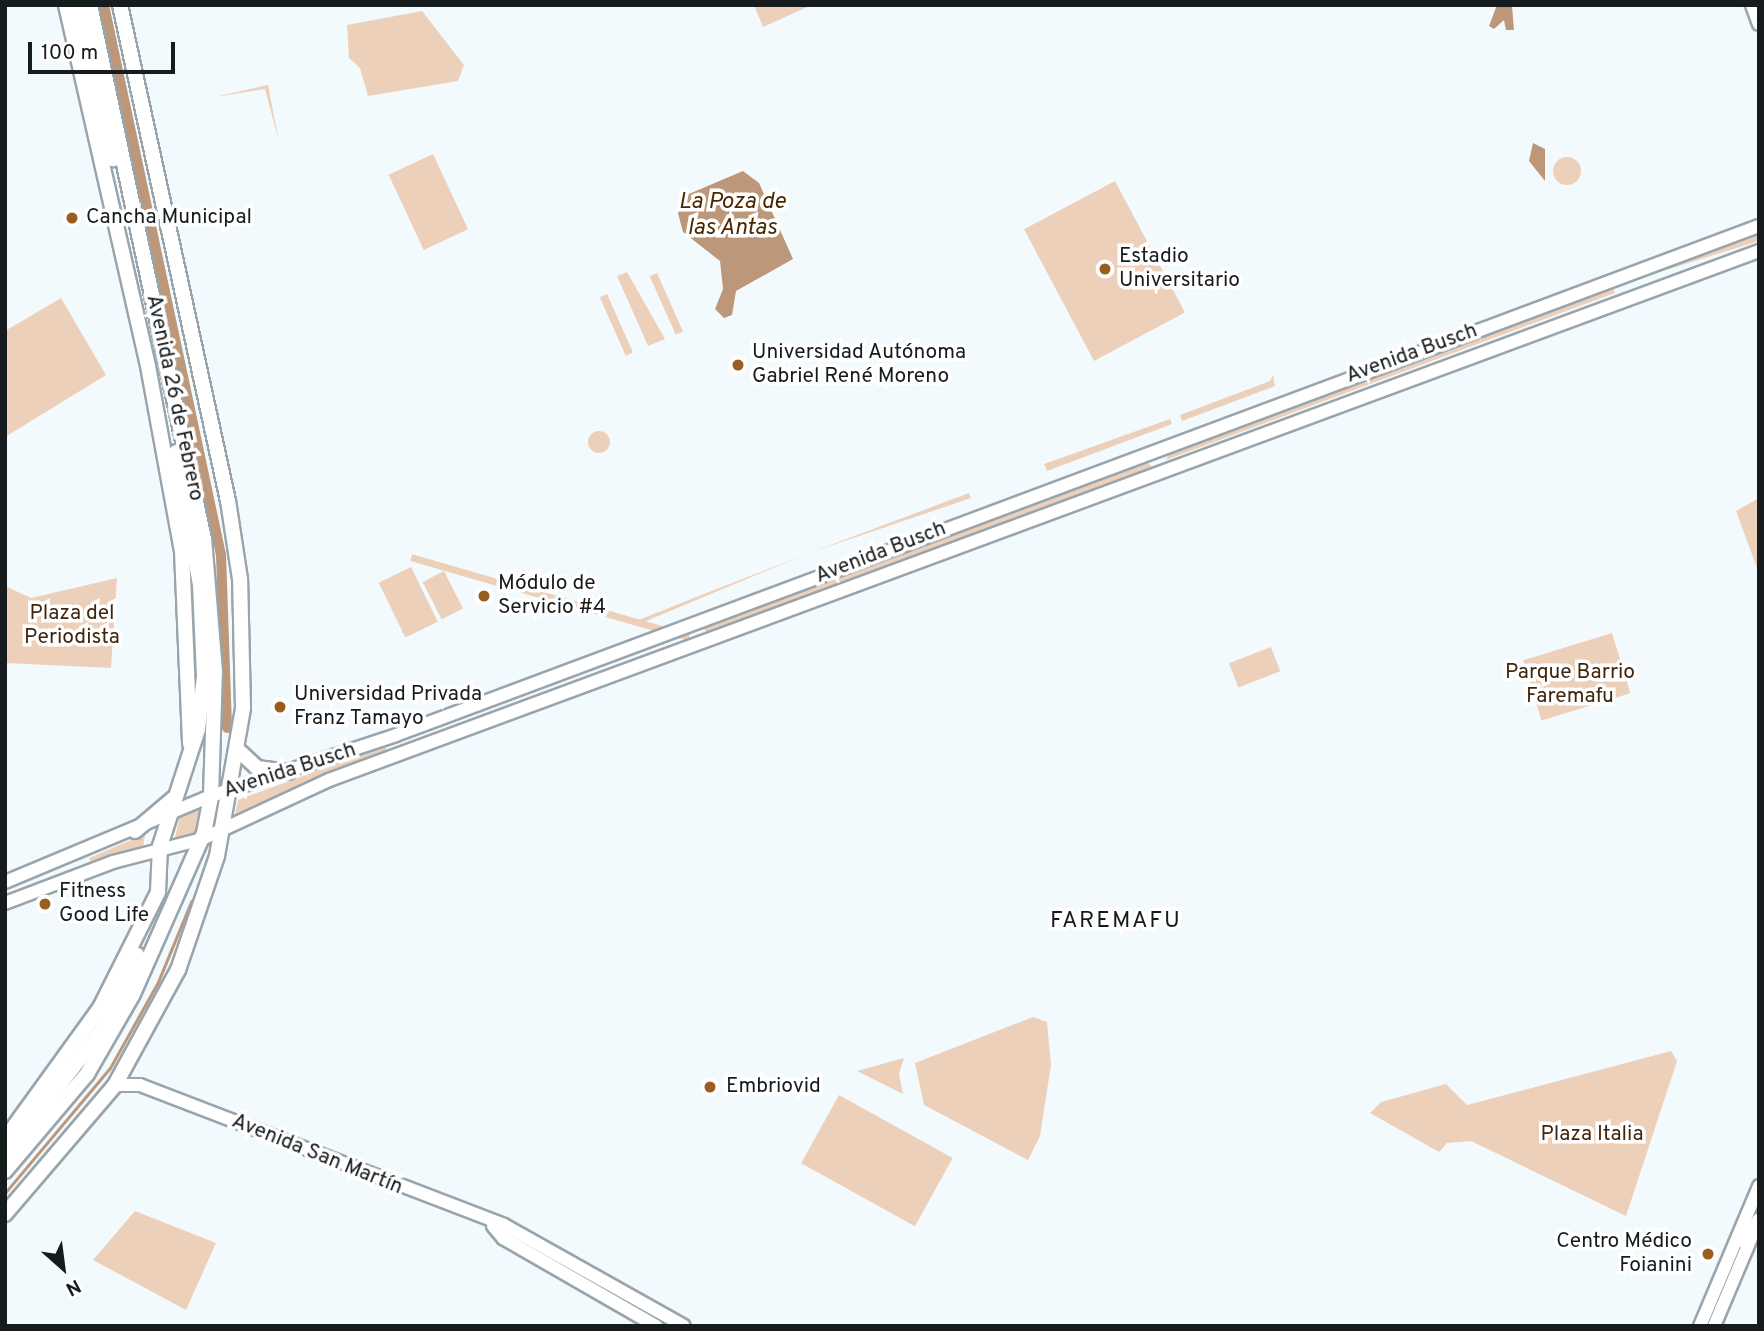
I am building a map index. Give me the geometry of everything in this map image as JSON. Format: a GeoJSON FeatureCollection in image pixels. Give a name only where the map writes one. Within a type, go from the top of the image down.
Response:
{"type":"FeatureCollection","features":[{"type":"Feature","properties":{"kind":"main road","name":"Avenida 26 de Febrero"},"geometry":{"type":"LineString","coordinates":[[66,5],[155,401],[187,594],[191,752]]}},
{"type":"Feature","properties":{"kind":"main road","name":"Avenida 26 de Febrero"},"geometry":{"type":"LineString","coordinates":[[79,5],[155,344],[200,585],[204,676],[191,752],[184,782],[160,852],[150,913]]}},
{"type":"Feature","properties":{"kind":"main road","name":"Avenida 26 de Febrero"},"geometry":{"type":"LineString","coordinates":[[5,1171],[57,1114],[110,1035],[202,839],[211,796],[215,672],[204,539],[90,5]]}},
{"type":"Feature","properties":{"kind":"main road","name":"Avenida 26 de Febrero"},"geometry":{"type":"LineString","coordinates":[[5,1214],[115,1085],[178,970],[223,829],[238,750],[243,650],[228,501],[120,5]]}},
{"type":"Feature","properties":{"kind":"main road"},"geometry":{"type":"LineString","coordinates":[[1752,5],[1759,24]]}},
{"type":"Feature","properties":{"kind":"main road","name":"Avenida Busch"},"geometry":{"type":"LineString","coordinates":[[5,882],[135,831],[211,796],[231,792],[396,735],[1157,448],[1759,226]]}},
{"type":"Feature","properties":{"kind":"main road","name":"Avenida Busch"},"geometry":{"type":"LineString","coordinates":[[5,903],[80,874],[202,839],[350,773],[1617,299],[1759,251]]}},
{"type":"Feature","properties":{"kind":"main road"},"geometry":{"type":"LineString","coordinates":[[1634,272],[1632,283],[1642,290]]}},
{"type":"Feature","properties":{"kind":"main road"},"geometry":{"type":"LineString","coordinates":[[1611,280],[1617,299]]}},
{"type":"Feature","properties":{"kind":"main road"},"geometry":{"type":"LineString","coordinates":[[155,344],[155,401]]}},
{"type":"Feature","properties":{"kind":"main road"},"geometry":{"type":"LineString","coordinates":[[1157,448],[1165,469]]}},
{"type":"Feature","properties":{"kind":"main road"},"geometry":{"type":"LineString","coordinates":[[691,624],[698,642]]}},
{"type":"Feature","properties":{"kind":"main road"},"geometry":{"type":"LineString","coordinates":[[350,773],[395,751],[396,735]]}},
{"type":"Feature","properties":{"kind":"main road"},"geometry":{"type":"LineString","coordinates":[[238,750],[257,768],[289,772]]}},
{"type":"Feature","properties":{"kind":"main road"},"geometry":{"type":"LineString","coordinates":[[135,831],[169,805],[184,782]]}},
{"type":"Feature","properties":{"kind":"main road"},"geometry":{"type":"LineString","coordinates":[[72,857],[83,862],[80,874]]}},
{"type":"Feature","properties":{"kind":"main road"},"geometry":{"type":"LineString","coordinates":[[5,1157],[54,1099],[86,1053],[131,975],[150,913]]}},
{"type":"Feature","properties":{"kind":"main road"},"geometry":{"type":"LineString","coordinates":[[5,1139],[59,1072],[150,913]]}},
{"type":"Feature","properties":{"kind":"main road"},"geometry":{"type":"LineString","coordinates":[[54,1099],[59,1072],[86,1053]]}},
{"type":"Feature","properties":{"kind":"main road","name":"Avenida San Martín"},"geometry":{"type":"LineString","coordinates":[[125,1069],[140,1085]]}},
{"type":"Feature","properties":{"kind":"main road","name":"Avenida San Martín"},"geometry":{"type":"LineString","coordinates":[[115,1085],[140,1085],[493,1226],[515,1231],[684,1326]]}},
{"type":"Feature","properties":{"kind":"main road"},"geometry":{"type":"LineString","coordinates":[[1700,1326],[1759,1186]]}},
{"type":"Feature","properties":{"kind":"main road"},"geometry":{"type":"LineString","coordinates":[[1721,1277],[1732,1270],[1759,1220]]}},
{"type":"Feature","properties":{"kind":"main road"},"geometry":{"type":"LineString","coordinates":[[1714,1326],[1759,1220]]}},
{"type":"Feature","properties":{"kind":"main road","name":"Avenida San Martín"},"geometry":{"type":"LineString","coordinates":[[493,1226],[503,1238],[656,1326]]}},
{"type":"Feature","properties":{"kind":"main road"},"geometry":{"type":"LineString","coordinates":[[1709,1326],[1725,1287],[1721,1277]]}},
{"type":"Feature","properties":{"kind":"green space"},"geometry":{"type":"Polygon","coordinates":[[[754,5],[812,5],[763,27],[754,5]]]}},
{"type":"Feature","properties":{"kind":"green space"},"geometry":{"type":"Polygon","coordinates":[[[422,11],[464,65],[458,81],[368,96],[360,68],[349,58],[347,25],[422,11]]]}},
{"type":"Feature","properties":{"kind":"green space"},"geometry":{"type":"Polygon","coordinates":[[[268,85],[279,142],[265,89],[214,97],[268,85]]]}},
{"type":"Feature","properties":{"kind":"green space"},"geometry":{"type":"Polygon","coordinates":[[[433,154],[468,229],[424,250],[389,175],[433,154]]]}},
{"type":"Feature","properties":{"kind":"green space"},"geometry":{"type":"Polygon","coordinates":[[[1567,157],[1577,161],[1581,171],[1577,181],[1567,185],[1557,181],[1553,171],[1557,161],[1567,157]]]}},
{"type":"Feature","properties":{"kind":"green space"},"geometry":{"type":"Polygon","coordinates":[[[1115,181],[1185,313],[1094,361],[1024,229],[1115,181]]]}},
{"type":"Feature","properties":{"kind":"green space"},"geometry":{"type":"Polygon","coordinates":[[[1759,234],[1759,241],[1637,279],[1641,276],[1759,234]]]}},
{"type":"Feature","properties":{"kind":"green space"},"geometry":{"type":"Polygon","coordinates":[[[627,272],[665,339],[648,346],[617,276],[627,272]]]}},
{"type":"Feature","properties":{"kind":"green space"},"geometry":{"type":"Polygon","coordinates":[[[657,273],[683,331],[676,335],[650,276],[657,273]]]}},
{"type":"Feature","properties":{"kind":"green space"},"geometry":{"type":"Polygon","coordinates":[[[1612,285],[1615,293],[1166,460],[1170,452],[1612,285]]]}},
{"type":"Feature","properties":{"kind":"green space"},"geometry":{"type":"Polygon","coordinates":[[[607,294],[633,352],[626,356],[600,297],[607,294]]]}},
{"type":"Feature","properties":{"kind":"green space"},"geometry":{"type":"Polygon","coordinates":[[[61,298],[106,375],[5,437],[5,331],[61,298]]]}},
{"type":"Feature","properties":{"kind":"green space"},"geometry":{"type":"Polygon","coordinates":[[[1273,375],[1275,386],[1182,421],[1180,415],[1270,381],[1273,375]]]}},
{"type":"Feature","properties":{"kind":"green space"},"geometry":{"type":"Polygon","coordinates":[[[1170,419],[1172,424],[1047,471],[1044,464],[1170,419]]]}},
{"type":"Feature","properties":{"kind":"green space"},"geometry":{"type":"Polygon","coordinates":[[[599,431],[607,434],[610,442],[607,450],[599,453],[591,450],[588,442],[591,434],[599,431]]]}},
{"type":"Feature","properties":{"kind":"green space"},"geometry":{"type":"Polygon","coordinates":[[[1146,461],[1152,467],[709,633],[703,629],[1146,461]]]}},
{"type":"Feature","properties":{"kind":"green space"},"geometry":{"type":"Polygon","coordinates":[[[969,493],[971,498],[812,552],[969,493]]]}},
{"type":"Feature","properties":{"kind":"green space"},"geometry":{"type":"Polygon","coordinates":[[[1759,498],[1759,567],[1757,568],[1736,511],[1759,498]]]}},
{"type":"Feature","properties":{"kind":"green space"},"geometry":{"type":"Polygon","coordinates":[[[412,554],[690,634],[688,641],[410,561],[412,554]]]}},
{"type":"Feature","properties":{"kind":"green space"},"geometry":{"type":"Polygon","coordinates":[[[802,556],[639,624],[631,623],[714,590],[802,556]]]}},
{"type":"Feature","properties":{"kind":"green space"},"geometry":{"type":"Polygon","coordinates":[[[411,567],[438,622],[405,638],[379,583],[411,567]]]}},
{"type":"Feature","properties":{"kind":"green space"},"geometry":{"type":"Polygon","coordinates":[[[444,571],[463,608],[442,619],[423,582],[444,571]]]}},
{"type":"Feature","properties":{"kind":"green space","name":"Plaza del Periodista"},"geometry":{"type":"Polygon","coordinates":[[[117,578],[111,668],[5,663],[5,586],[31,598],[117,578]]]}},
{"type":"Feature","properties":{"kind":"green space","name":"Parque Barrio Faremafu"},"geometry":{"type":"Polygon","coordinates":[[[1612,633],[1630,693],[1541,720],[1523,660],[1612,633]]]}},
{"type":"Feature","properties":{"kind":"green space"},"geometry":{"type":"Polygon","coordinates":[[[1271,647],[1280,671],[1238,687],[1229,663],[1271,647]]]}},
{"type":"Feature","properties":{"kind":"green space"},"geometry":{"type":"Polygon","coordinates":[[[386,745],[386,753],[235,814],[238,800],[386,745]]]}},
{"type":"Feature","properties":{"kind":"green space"},"geometry":{"type":"Polygon","coordinates":[[[203,809],[197,835],[175,838],[180,815],[203,809]]]}},
{"type":"Feature","properties":{"kind":"green space"},"geometry":{"type":"Polygon","coordinates":[[[145,834],[143,849],[91,862],[89,858],[145,834]]]}},
{"type":"Feature","properties":{"kind":"green space"},"geometry":{"type":"Polygon","coordinates":[[[1033,1017],[1047,1022],[1051,1065],[1040,1136],[1028,1160],[924,1105],[915,1063],[1033,1017]]]}},
{"type":"Feature","properties":{"kind":"green space","name":"Plaza Italia"},"geometry":{"type":"Polygon","coordinates":[[[1671,1051],[1677,1061],[1626,1216],[1471,1141],[1447,1143],[1439,1152],[1370,1113],[1381,1102],[1446,1084],[1467,1105],[1671,1051]]]}},
{"type":"Feature","properties":{"kind":"green space"},"geometry":{"type":"Polygon","coordinates":[[[904,1058],[899,1074],[903,1094],[857,1071],[904,1058]]]}},
{"type":"Feature","properties":{"kind":"green space"},"geometry":{"type":"Polygon","coordinates":[[[839,1095],[953,1158],[915,1226],[801,1163],[839,1095]]]}},
{"type":"Feature","properties":{"kind":"green space"},"geometry":{"type":"Polygon","coordinates":[[[135,1211],[216,1243],[186,1310],[93,1260],[135,1211]]]}},
{"type":"Feature","properties":{"kind":"water"},"geometry":{"type":"Polygon","coordinates":[[[1497,5],[1512,6],[1514,30],[1506,30],[1504,20],[1494,29],[1489,26],[1497,5]]]}},
{"type":"Feature","properties":{"kind":"water"},"geometry":{"type":"Polygon","coordinates":[[[1533,143],[1545,149],[1545,181],[1529,161],[1533,143]]]}},
{"type":"Feature","properties":{"kind":"water","name":"La Poza de las Antas"},"geometry":{"type":"Polygon","coordinates":[[[743,171],[759,183],[793,259],[736,291],[732,315],[724,318],[715,309],[723,289],[720,261],[683,232],[678,213],[684,196],[743,171]]]}},
{"type":"Feature","properties":{"kind":"waterway"},"geometry":{"type":"LineString","coordinates":[[104,5],[221,555],[227,728]]}},
{"type":"Feature","properties":{"kind":"waterway"},"geometry":{"type":"LineString","coordinates":[[5,1193],[110,1068],[158,982],[191,902]]}},
{"type":"Feature","properties":{"kind":"place","name":"Cancha Municipal"},"geometry":{"type":"Point","coordinates":[72,218]}},
{"type":"Feature","properties":{"kind":"place","name":"Estadio Universitario"},"geometry":{"type":"Point","coordinates":[1105,269]}},
{"type":"Feature","properties":{"kind":"place","name":"Universidad Autónoma Gabriel René Moreno"},"geometry":{"type":"Point","coordinates":[738,365]}},
{"type":"Feature","properties":{"kind":"place","name":"Módulo de Servicio #4"},"geometry":{"type":"Point","coordinates":[484,596]}},
{"type":"Feature","properties":{"kind":"place","name":"Universidad Privada Franz Tamayo"},"geometry":{"type":"Point","coordinates":[280,707]}},
{"type":"Feature","properties":{"kind":"place","name":"Fitness Good Life"},"geometry":{"type":"Point","coordinates":[45,904]}},
{"type":"Feature","properties":{"kind":"place","name":"Embriovid"},"geometry":{"type":"Point","coordinates":[710,1087]}},
{"type":"Feature","properties":{"kind":"place","name":"Centro Médico Foianini"},"geometry":{"type":"Point","coordinates":[1708,1254]}},
{"type":"Feature","properties":{"kind":"district","name":"FAREMAFU"},"geometry":{"type":"Point","coordinates":[1116,922]}}]}
